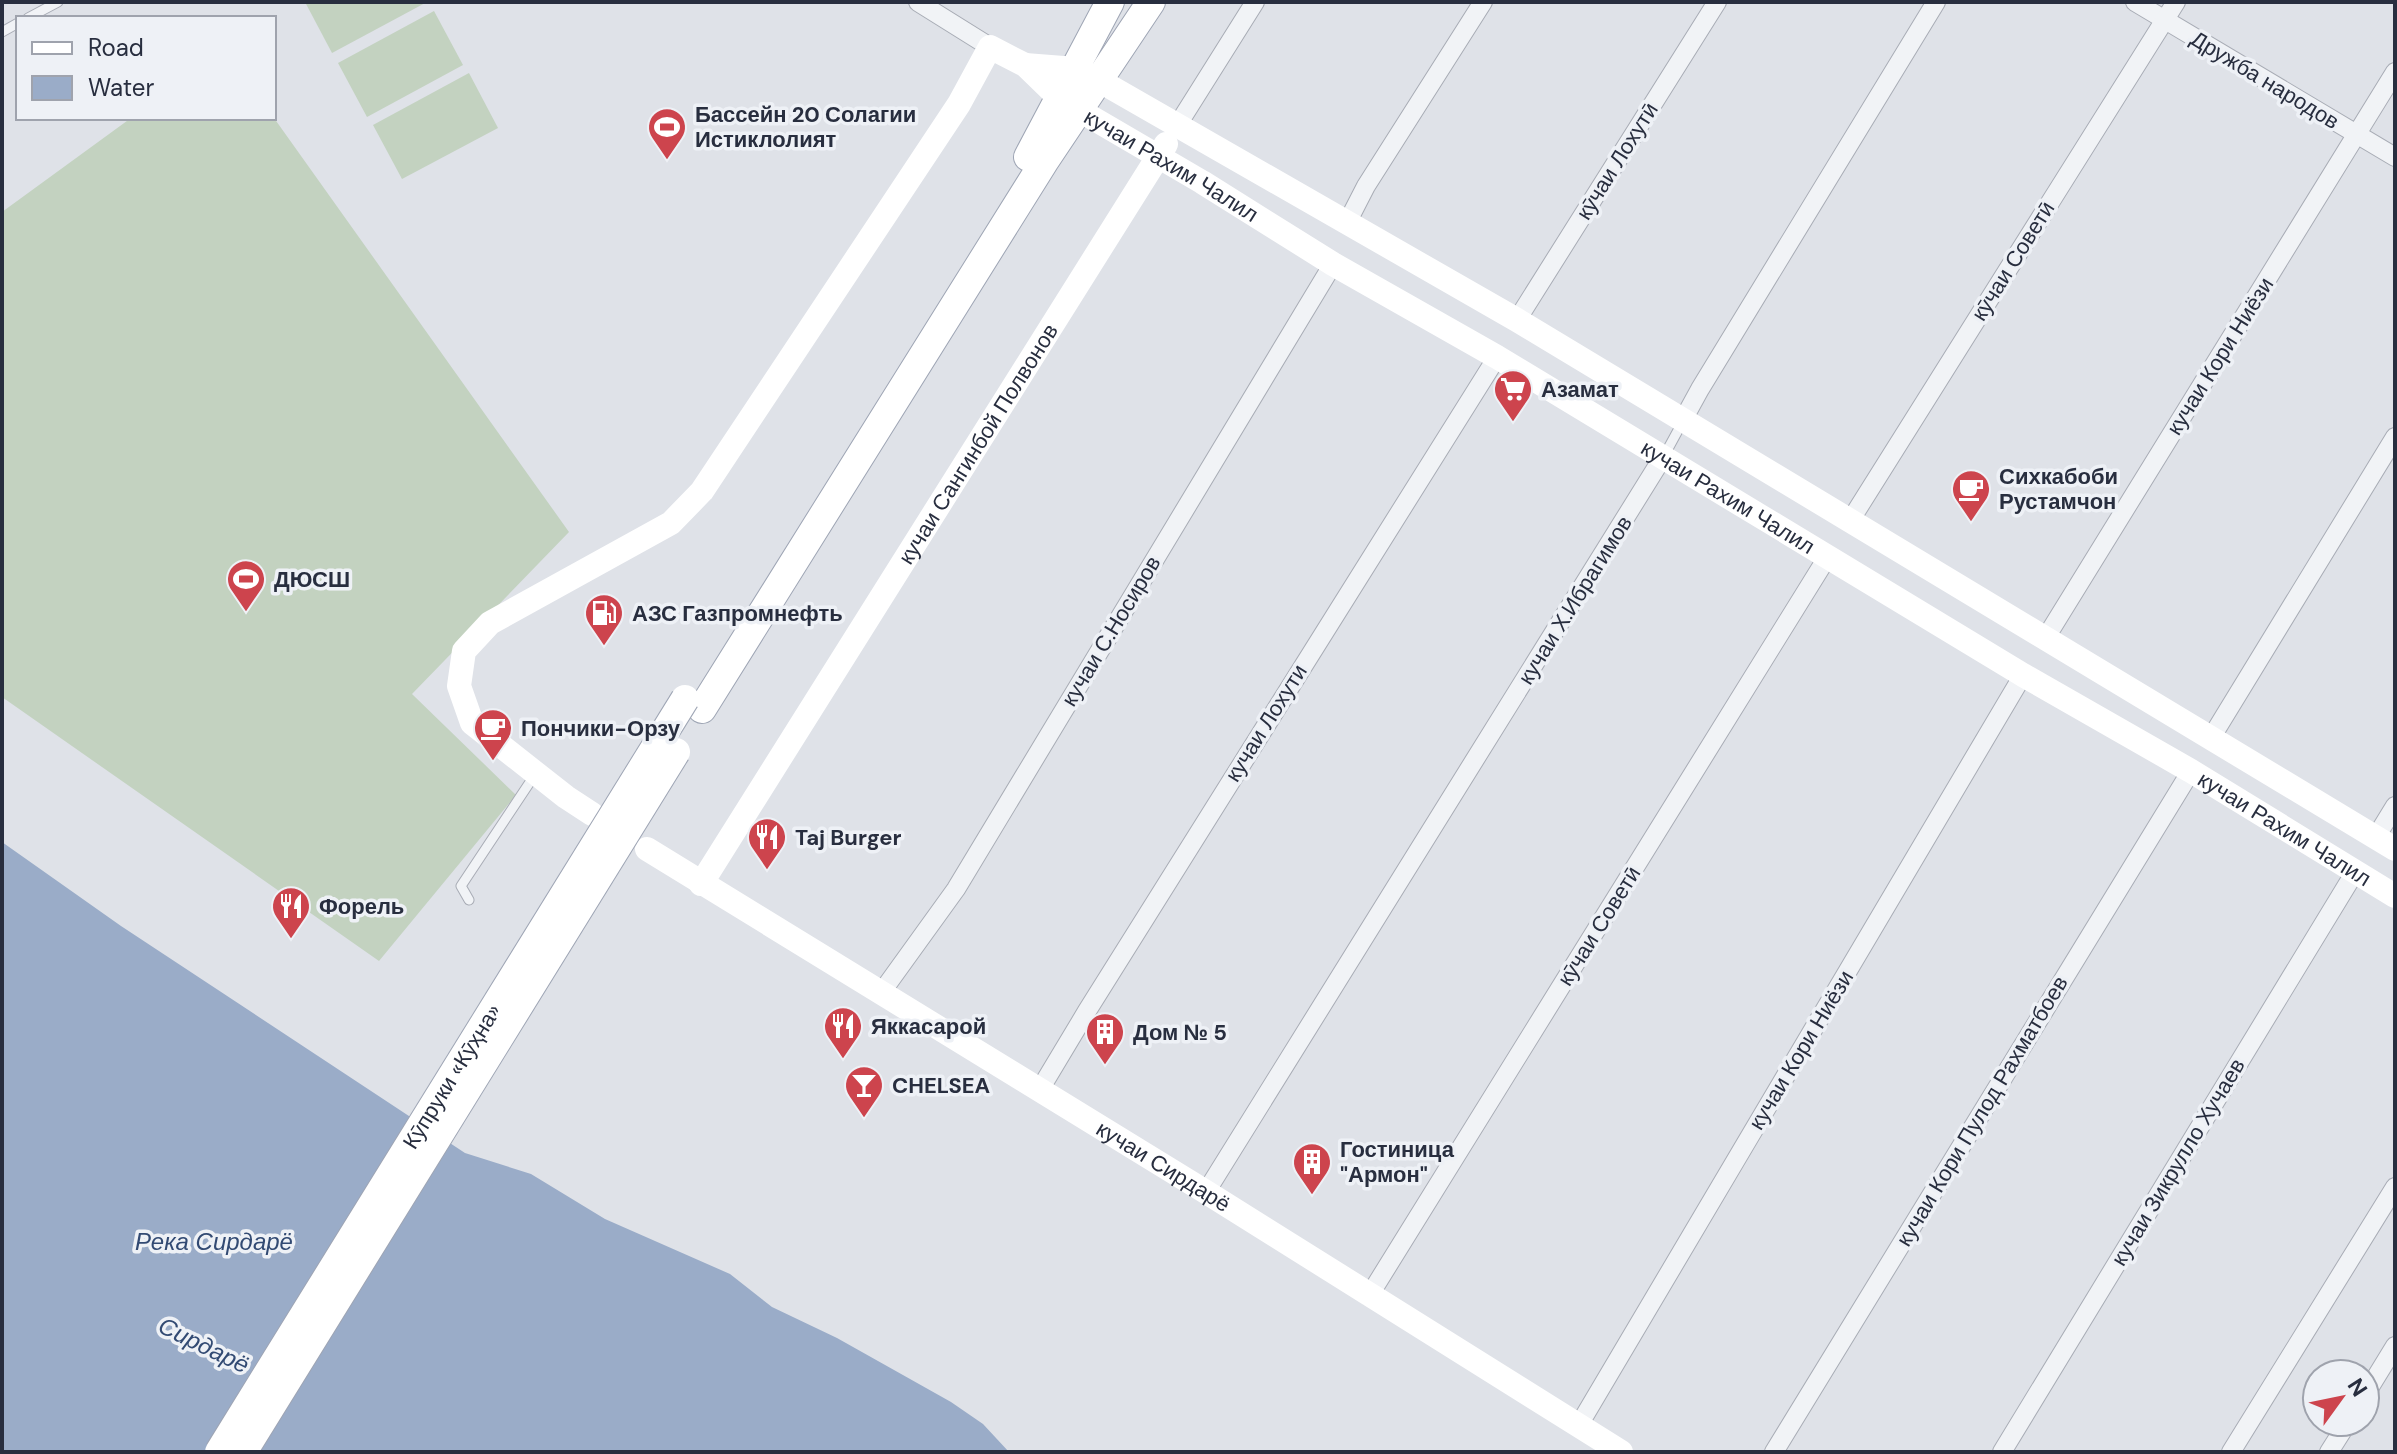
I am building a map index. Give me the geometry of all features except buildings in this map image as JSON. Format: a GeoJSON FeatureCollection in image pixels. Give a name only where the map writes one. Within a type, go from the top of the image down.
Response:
{"type":"FeatureCollection","features":[{"type":"Feature","properties":{"kind":"main road"},"geometry":{"type":"LineString","coordinates":[[1088,75],[1110,2]]}},
{"type":"Feature","properties":{"kind":"main road"},"geometry":{"type":"LineString","coordinates":[[694,704],[1032,151],[1070,105],[1088,75],[1151,2]]}},
{"type":"Feature","properties":{"kind":"main road"},"geometry":{"type":"LineString","coordinates":[[592,814],[472,723],[459,686],[464,651],[490,623],[671,523],[702,491],[959,104],[990,47],[1025,65],[1088,75]]}},
{"type":"Feature","properties":{"kind":"main road","name":"кучаи Рахим Чалил"},"geometry":{"type":"LineString","coordinates":[[1025,65],[1070,105],[1159,156],[1333,264],[1497,357],[2023,675],[2191,771],[2395,896]]}},
{"type":"Feature","properties":{"kind":"main road","name":"кучаи Рахим Чалил"},"geometry":{"type":"LineString","coordinates":[[1088,75],[1517,320],[2386,843]]}},
{"type":"Feature","properties":{"kind":"main road","name":"кучаи Сангинбой Полвонов"},"geometry":{"type":"LineString","coordinates":[[701,884],[1177,126]]}},
{"type":"Feature","properties":{"kind":"main road","name":"Кӯпруки «Кӯҳна»"},"geometry":{"type":"LineString","coordinates":[[219,1452],[694,704]]}},
{"type":"Feature","properties":{"kind":"main road","name":"Кӯпруки «Кӯҳна»"},"geometry":{"type":"LineString","coordinates":[[243,1452],[694,704]]}},
{"type":"Feature","properties":{"kind":"main road","name":"кучаи Сирдарё"},"geometry":{"type":"LineString","coordinates":[[647,849],[1206,1192],[1621,1452]]}},
{"type":"Feature","properties":{"kind":"street"},"geometry":{"type":"LineString","coordinates":[[918,2],[990,47]]}},
{"type":"Feature","properties":{"kind":"street","name":"кучаи Сангинбой Полвонов"},"geometry":{"type":"LineString","coordinates":[[1177,126],[1255,2]]}},
{"type":"Feature","properties":{"kind":"street"},"geometry":{"type":"LineString","coordinates":[[1348,221],[1366,186],[1483,2]]}},
{"type":"Feature","properties":{"kind":"street","name":"кӯчаи Лохутӣ"},"geometry":{"type":"LineString","coordinates":[[1517,320],[1717,2]]}},
{"type":"Feature","properties":{"kind":"street","name":"кучаи Х.Ибрагимов"},"geometry":{"type":"LineString","coordinates":[[1683,420],[1936,2]]}},
{"type":"Feature","properties":{"kind":"street","name":"Дружба народов"},"geometry":{"type":"LineString","coordinates":[[2135,2],[2395,157]]}},
{"type":"Feature","properties":{"kind":"street","name":"кӯчаи Советӣ"},"geometry":{"type":"LineString","coordinates":[[1850,521],[2176,2]]}},
{"type":"Feature","properties":{"kind":"street","name":"кучаи Кори Ниёзи"},"geometry":{"type":"LineString","coordinates":[[2045,639],[2395,72]]}},
{"type":"Feature","properties":{"kind":"street","name":"кучаи С.Носиров"},"geometry":{"type":"LineString","coordinates":[[881,993],[956,889],[1333,264]]}},
{"type":"Feature","properties":{"kind":"street","name":"кучаи Лохути"},"geometry":{"type":"LineString","coordinates":[[1039,1091],[1497,357]]}},
{"type":"Feature","properties":{"kind":"street"},"geometry":{"type":"LineString","coordinates":[[2211,738],[2395,437]]}},
{"type":"Feature","properties":{"kind":"street","name":"кучаи Х.Ибрагимов"},"geometry":{"type":"LineString","coordinates":[[1206,1192],[1663,457]]}},
{"type":"Feature","properties":{"kind":"street","name":"кӯчаи Советӣ"},"geometry":{"type":"LineString","coordinates":[[1369,1296],[1828,556]]}},
{"type":"Feature","properties":{"kind":"street","name":"кучаи Кори Ниёзи"},"geometry":{"type":"LineString","coordinates":[[1579,1425],[2023,675]]}},
{"type":"Feature","properties":{"kind":"street","name":"кучаи Кори Пулод Рахматбоев"},"geometry":{"type":"LineString","coordinates":[[1774,1452],[2191,771]]}},
{"type":"Feature","properties":{"kind":"street"},"geometry":{"type":"LineString","coordinates":[[2386,843],[2395,806]]}},
{"type":"Feature","properties":{"kind":"street","name":"кучаи Зикрулло Хучаев"},"geometry":{"type":"LineString","coordinates":[[2002,1452],[2355,872]]}},
{"type":"Feature","properties":{"kind":"street"},"geometry":{"type":"LineString","coordinates":[[2231,1452],[2395,1187]]}},
{"type":"Feature","properties":{"kind":"street"},"geometry":{"type":"LineString","coordinates":[[2381,1369],[2395,1346]]}},
{"type":"Feature","properties":{"kind":"lane"},"geometry":{"type":"LineString","coordinates":[[32,16],[58,2]]}},
{"type":"Feature","properties":{"kind":"lane","name":"кучаи Х.Ибрагимов"},"geometry":{"type":"LineString","coordinates":[[1663,457],[1683,420]]}},
{"type":"Feature","properties":{"kind":"lane"},"geometry":{"type":"LineString","coordinates":[[469,900],[461,886],[535,773]]}},
{"type":"Feature","properties":{"kind":"green space"},"geometry":{"type":"Polygon","coordinates":[[[305,2],[427,2],[332,53],[305,2]]]}},
{"type":"Feature","properties":{"kind":"green space"},"geometry":{"type":"Polygon","coordinates":[[[434,11],[463,65],[367,117],[338,63],[434,11]]]}},
{"type":"Feature","properties":{"kind":"green space"},"geometry":{"type":"Polygon","coordinates":[[[469,73],[498,128],[402,179],[373,125],[469,73]]]}},
{"type":"Feature","properties":{"kind":"green space","name":"ДЮСШ"},"geometry":{"type":"Polygon","coordinates":[[[128,120],[275,120],[569,532],[412,694],[516,795],[379,961],[2,697],[2,212],[128,120]]]}},
{"type":"Feature","properties":{"kind":"water","name":"Река Сирдарё"},"geometry":{"type":"Polygon","coordinates":[[[2,842],[121,926],[465,1153],[531,1174],[605,1219],[730,1274],[772,1307],[837,1338],[951,1402],[983,1424],[1009,1452],[2,1452],[2,842]]]}},
{"type":"Feature","properties":{"kind":"place","name":"Бассейн 20 Солагии Истиклолият"},"geometry":{"type":"Point","coordinates":[667,161]}},
{"type":"Feature","properties":{"kind":"place","name":"Азамат"},"geometry":{"type":"Point","coordinates":[1513,423]}},
{"type":"Feature","properties":{"kind":"place","name":"Сихкабоби Рустамчон"},"geometry":{"type":"Point","coordinates":[1971,523]}},
{"type":"Feature","properties":{"kind":"place","name":"ДЮСШ"},"geometry":{"type":"Point","coordinates":[246,613]}},
{"type":"Feature","properties":{"kind":"place","name":"АЗС Газпромнефть"},"geometry":{"type":"Point","coordinates":[604,647]}},
{"type":"Feature","properties":{"kind":"place","name":"Пончики-Орзу"},"geometry":{"type":"Point","coordinates":[493,762]}},
{"type":"Feature","properties":{"kind":"place","name":"Taj Burger"},"geometry":{"type":"Point","coordinates":[767,871]}},
{"type":"Feature","properties":{"kind":"place","name":"Форель"},"geometry":{"type":"Point","coordinates":[291,940]}},
{"type":"Feature","properties":{"kind":"place","name":"Яккасарой"},"geometry":{"type":"Point","coordinates":[843,1060]}},
{"type":"Feature","properties":{"kind":"place","name":"Дом № 5"},"geometry":{"type":"Point","coordinates":[1105,1066]}},
{"type":"Feature","properties":{"kind":"place","name":"CHELSEA"},"geometry":{"type":"Point","coordinates":[864,1119]}},
{"type":"Feature","properties":{"kind":"place","name":"Гостиница \"Армон\""},"geometry":{"type":"Point","coordinates":[1312,1196]}},
{"type":"Feature","properties":{"kind":"water label","name":"Сирдарё"},"geometry":{"type":"Point","coordinates":[204,1345]}}]}
